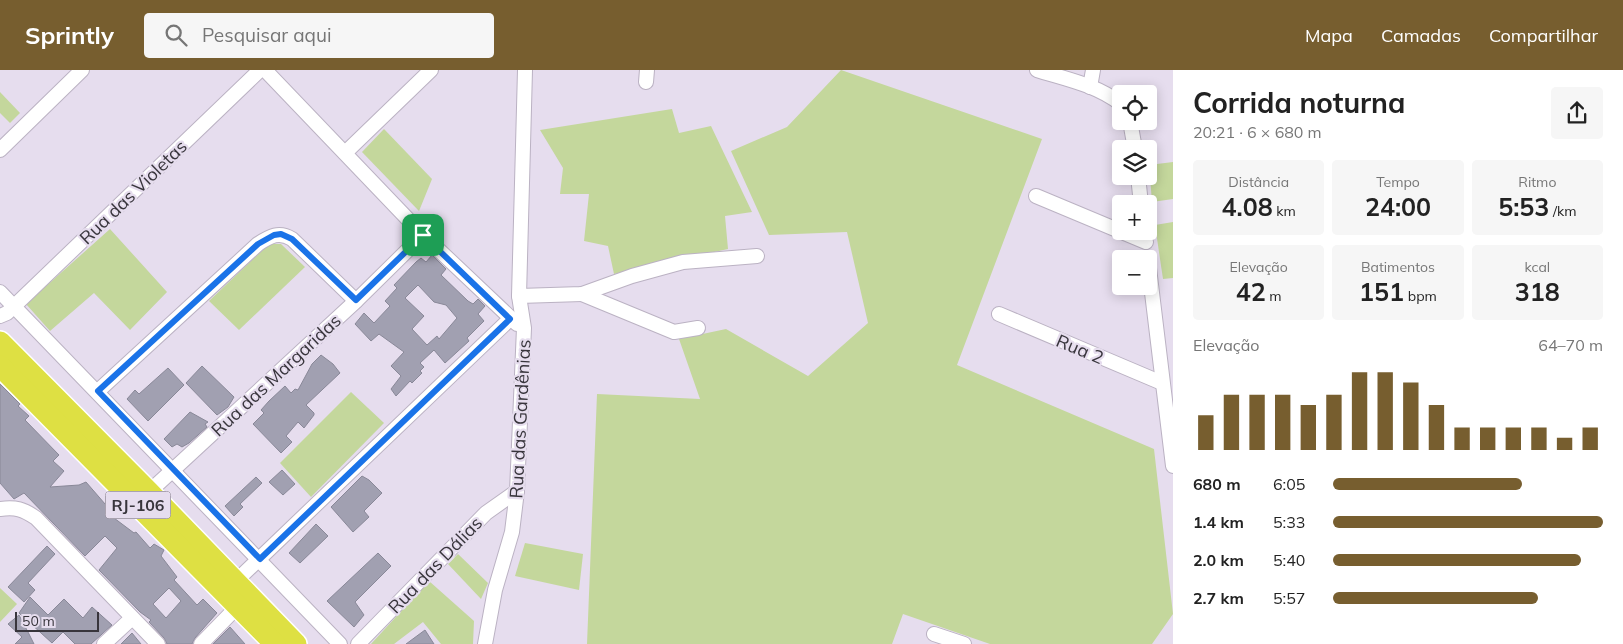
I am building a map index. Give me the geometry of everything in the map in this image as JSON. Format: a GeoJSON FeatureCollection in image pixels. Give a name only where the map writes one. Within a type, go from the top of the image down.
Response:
{"type":"FeatureCollection","features":[{"type":"Feature","properties":{"kind":"highway","name":"RJ-106"},"geometry":{"type":"LineString","coordinates":[[1,343],[296,644]]}},
{"type":"Feature","properties":{"kind":"highway","name":"RJ-106"},"geometry":{"type":"LineString","coordinates":[[0,366],[275,644]]}},
{"type":"Feature","properties":{"kind":"street"},"geometry":{"type":"LineString","coordinates":[[0,150],[82,70]]}},
{"type":"Feature","properties":{"kind":"street","name":"Rua das Violetas"},"geometry":{"type":"LineString","coordinates":[[7,312],[260,70]]}},
{"type":"Feature","properties":{"kind":"street"},"geometry":{"type":"LineString","coordinates":[[265,70],[423,235],[510,319],[524,328]]}},
{"type":"Feature","properties":{"kind":"street"},"geometry":{"type":"LineString","coordinates":[[345,153],[431,70]]}},
{"type":"Feature","properties":{"kind":"street","name":"Rua das Gardênias"},"geometry":{"type":"LineString","coordinates":[[485,644],[495,590],[512,532],[517,491],[524,328],[519,296],[525,70]]}},
{"type":"Feature","properties":{"kind":"street"},"geometry":{"type":"LineString","coordinates":[[1037,70],[1090,87],[1112,97]]}},
{"type":"Feature","properties":{"kind":"street"},"geometry":{"type":"LineString","coordinates":[[1090,87],[1093,70]]}},
{"type":"Feature","properties":{"kind":"street"},"geometry":{"type":"LineString","coordinates":[[1036,196],[1112,225]]}},
{"type":"Feature","properties":{"kind":"street"},"geometry":{"type":"LineString","coordinates":[[98,391],[258,244],[274,235],[281,234],[292,239],[356,300]]}},
{"type":"Feature","properties":{"kind":"street","name":"Rua das Margaridas"},"geometry":{"type":"LineString","coordinates":[[149,492],[356,300],[423,235]]}},
{"type":"Feature","properties":{"kind":"street"},"geometry":{"type":"LineString","coordinates":[[519,296],[582,294],[632,276],[684,262],[757,256]]}},
{"type":"Feature","properties":{"kind":"street"},"geometry":{"type":"LineString","coordinates":[[0,292],[7,312],[98,391],[340,644]]}},
{"type":"Feature","properties":{"kind":"street"},"geometry":{"type":"LineString","coordinates":[[582,294],[674,332],[698,328]]}},
{"type":"Feature","properties":{"kind":"street"},"geometry":{"type":"LineString","coordinates":[[1152,295],[1173,466]]}},
{"type":"Feature","properties":{"kind":"street"},"geometry":{"type":"LineString","coordinates":[[1,343],[0,329],[7,312]]}},
{"type":"Feature","properties":{"kind":"street","name":"Rua 2"},"geometry":{"type":"LineString","coordinates":[[999,314],[1162,383]]}},
{"type":"Feature","properties":{"kind":"street"},"geometry":{"type":"LineString","coordinates":[[236,582],[510,319]]}},
{"type":"Feature","properties":{"kind":"street","name":"Rua das Dálias"},"geometry":{"type":"LineString","coordinates":[[358,644],[486,513],[517,491]]}},
{"type":"Feature","properties":{"kind":"street"},"geometry":{"type":"LineString","coordinates":[[0,509],[15,507],[24,510],[36,518],[158,644]]}},
{"type":"Feature","properties":{"kind":"street"},"geometry":{"type":"LineString","coordinates":[[201,644],[238,606]]}},
{"type":"Feature","properties":{"kind":"street"},"geometry":{"type":"LineString","coordinates":[[104,644],[131,618]]}},
{"type":"Feature","properties":{"kind":"street"},"geometry":{"type":"LineString","coordinates":[[934,634],[964,644]]}},
{"type":"Feature","properties":{"kind":"green space"},"geometry":{"type":"Polygon","coordinates":[[[841,70],[1042,139],[957,365],[1154,449],[1173,614],[1152,644],[990,644],[903,614],[892,644],[587,644],[597,394],[700,399],[679,339],[726,329],[808,376],[868,323],[847,232],[769,235],[731,151],[787,127],[841,70]]]}},
{"type":"Feature","properties":{"kind":"green space"},"geometry":{"type":"Polygon","coordinates":[[[0,92],[20,113],[10,123],[0,113],[0,92]]]}},
{"type":"Feature","properties":{"kind":"green space"},"geometry":{"type":"Polygon","coordinates":[[[672,109],[679,133],[711,126],[752,212],[725,216],[728,249],[614,274],[608,246],[584,241],[589,194],[560,194],[563,168],[540,130],[672,109]]]}},
{"type":"Feature","properties":{"kind":"green space"},"geometry":{"type":"Polygon","coordinates":[[[384,129],[432,179],[419,211],[362,152],[384,129]]]}},
{"type":"Feature","properties":{"kind":"green space"},"geometry":{"type":"Polygon","coordinates":[[[1173,162],[1173,199],[1157,201],[1157,195],[1151,195],[1151,185],[1157,185],[1157,164],[1173,162]]]}},
{"type":"Feature","properties":{"kind":"green space"},"geometry":{"type":"Polygon","coordinates":[[[1173,222],[1173,278],[1163,279],[1157,238],[1157,225],[1173,222]]]}},
{"type":"Feature","properties":{"kind":"green space"},"geometry":{"type":"Polygon","coordinates":[[[110,229],[167,292],[130,330],[94,293],[50,331],[26,304],[110,229]]]}},
{"type":"Feature","properties":{"kind":"green space"},"geometry":{"type":"Polygon","coordinates":[[[269,244],[281,244],[305,267],[239,330],[209,301],[269,244]]]}},
{"type":"Feature","properties":{"kind":"green space"},"geometry":{"type":"Polygon","coordinates":[[[351,392],[384,423],[311,497],[280,463],[351,392]]]}},
{"type":"Feature","properties":{"kind":"green space"},"geometry":{"type":"Polygon","coordinates":[[[525,543],[583,554],[579,590],[515,576],[525,543]]]}},
{"type":"Feature","properties":{"kind":"green space"},"geometry":{"type":"Polygon","coordinates":[[[458,554],[488,583],[481,599],[448,564],[458,554]]]}},
{"type":"Feature","properties":{"kind":"green space"},"geometry":{"type":"Polygon","coordinates":[[[429,581],[474,621],[473,644],[441,644],[423,622],[394,644],[371,644],[429,581]]]}},
{"type":"Feature","properties":{"kind":"green space"},"geometry":{"type":"Polygon","coordinates":[[[0,588],[17,604],[0,622],[0,588]]]}},
{"type":"Feature","properties":{"kind":"building"},"geometry":{"type":"Polygon","coordinates":[[[432,255],[446,269],[441,275],[468,301],[473,304],[478,299],[485,306],[478,314],[484,321],[467,338],[469,341],[445,363],[434,350],[420,363],[424,367],[420,371],[422,373],[412,383],[410,381],[396,396],[391,389],[401,376],[391,366],[404,352],[379,334],[371,341],[355,324],[364,313],[374,323],[390,306],[385,301],[397,288],[394,285],[421,258],[426,262],[432,255]],[[418,285],[405,298],[424,316],[412,329],[427,345],[437,336],[439,339],[457,318],[446,305],[434,302],[418,285]]]}},
{"type":"Feature","properties":{"kind":"building"},"geometry":{"type":"Polygon","coordinates":[[[321,355],[333,364],[340,373],[306,405],[314,415],[304,428],[298,422],[286,436],[292,442],[281,453],[253,424],[264,413],[261,410],[285,386],[291,393],[295,389],[298,390],[312,364],[321,355]]]}},
{"type":"Feature","properties":{"kind":"building"},"geometry":{"type":"Polygon","coordinates":[[[202,366],[234,397],[228,407],[217,415],[186,383],[202,366]]]}},
{"type":"Feature","properties":{"kind":"building"},"geometry":{"type":"Polygon","coordinates":[[[168,368],[184,385],[148,421],[127,399],[135,390],[139,394],[168,368]]]}},
{"type":"Feature","properties":{"kind":"building"},"geometry":{"type":"Polygon","coordinates":[[[0,384],[29,416],[25,420],[59,455],[53,461],[64,471],[50,487],[79,485],[86,482],[112,512],[110,515],[134,533],[136,532],[150,548],[154,544],[164,550],[161,556],[177,577],[174,580],[197,605],[203,599],[217,613],[192,644],[167,644],[149,622],[151,620],[140,612],[99,570],[117,548],[105,536],[85,556],[24,493],[14,499],[0,483],[0,384]],[[169,588],[153,604],[166,618],[181,601],[169,588]]]}},
{"type":"Feature","properties":{"kind":"building"},"geometry":{"type":"Polygon","coordinates":[[[190,412],[208,422],[205,424],[207,427],[182,447],[177,444],[172,447],[164,439],[190,412]]]}},
{"type":"Feature","properties":{"kind":"building"},"geometry":{"type":"Polygon","coordinates":[[[282,470],[295,484],[283,495],[269,482],[282,470]]]}},
{"type":"Feature","properties":{"kind":"building"},"geometry":{"type":"Polygon","coordinates":[[[362,476],[382,493],[364,511],[369,517],[353,532],[331,507],[362,476]]]}},
{"type":"Feature","properties":{"kind":"building"},"geometry":{"type":"Polygon","coordinates":[[[256,477],[262,483],[240,504],[243,507],[234,516],[225,506],[256,477]]]}},
{"type":"Feature","properties":{"kind":"building"},"geometry":{"type":"Polygon","coordinates":[[[316,524],[328,536],[300,563],[289,553],[316,524]]]}},
{"type":"Feature","properties":{"kind":"building"},"geometry":{"type":"Polygon","coordinates":[[[47,546],[55,554],[28,583],[35,590],[24,602],[8,587],[47,546]]]}},
{"type":"Feature","properties":{"kind":"building"},"geometry":{"type":"Polygon","coordinates":[[[378,553],[391,566],[355,602],[364,615],[354,627],[327,601],[378,553]]]}},
{"type":"Feature","properties":{"kind":"building"},"geometry":{"type":"Polygon","coordinates":[[[30,597],[48,615],[64,599],[83,618],[92,607],[112,625],[91,644],[75,644],[63,632],[52,643],[19,613],[30,597]]]}},
{"type":"Feature","properties":{"kind":"building"},"geometry":{"type":"Polygon","coordinates":[[[19,615],[34,644],[15,644],[22,637],[8,624],[19,615]]]}},
{"type":"Feature","properties":{"kind":"building"},"geometry":{"type":"Polygon","coordinates":[[[230,627],[245,644],[213,644],[230,627]]]}},
{"type":"Feature","properties":{"kind":"building"},"geometry":{"type":"Polygon","coordinates":[[[425,630],[434,644],[406,644],[425,630]]]}},
{"type":"Feature","properties":{"kind":"building"},"geometry":{"type":"Polygon","coordinates":[[[132,633],[141,644],[121,644],[132,633]]]}},
{"type":"Feature","properties":{"kind":"route"},"geometry":{"type":"LineString","coordinates":[[281,234],[292,239],[356,300],[423,235],[510,319],[477,348],[260,559],[98,391],[258,244],[274,235],[281,234]]}}]}
